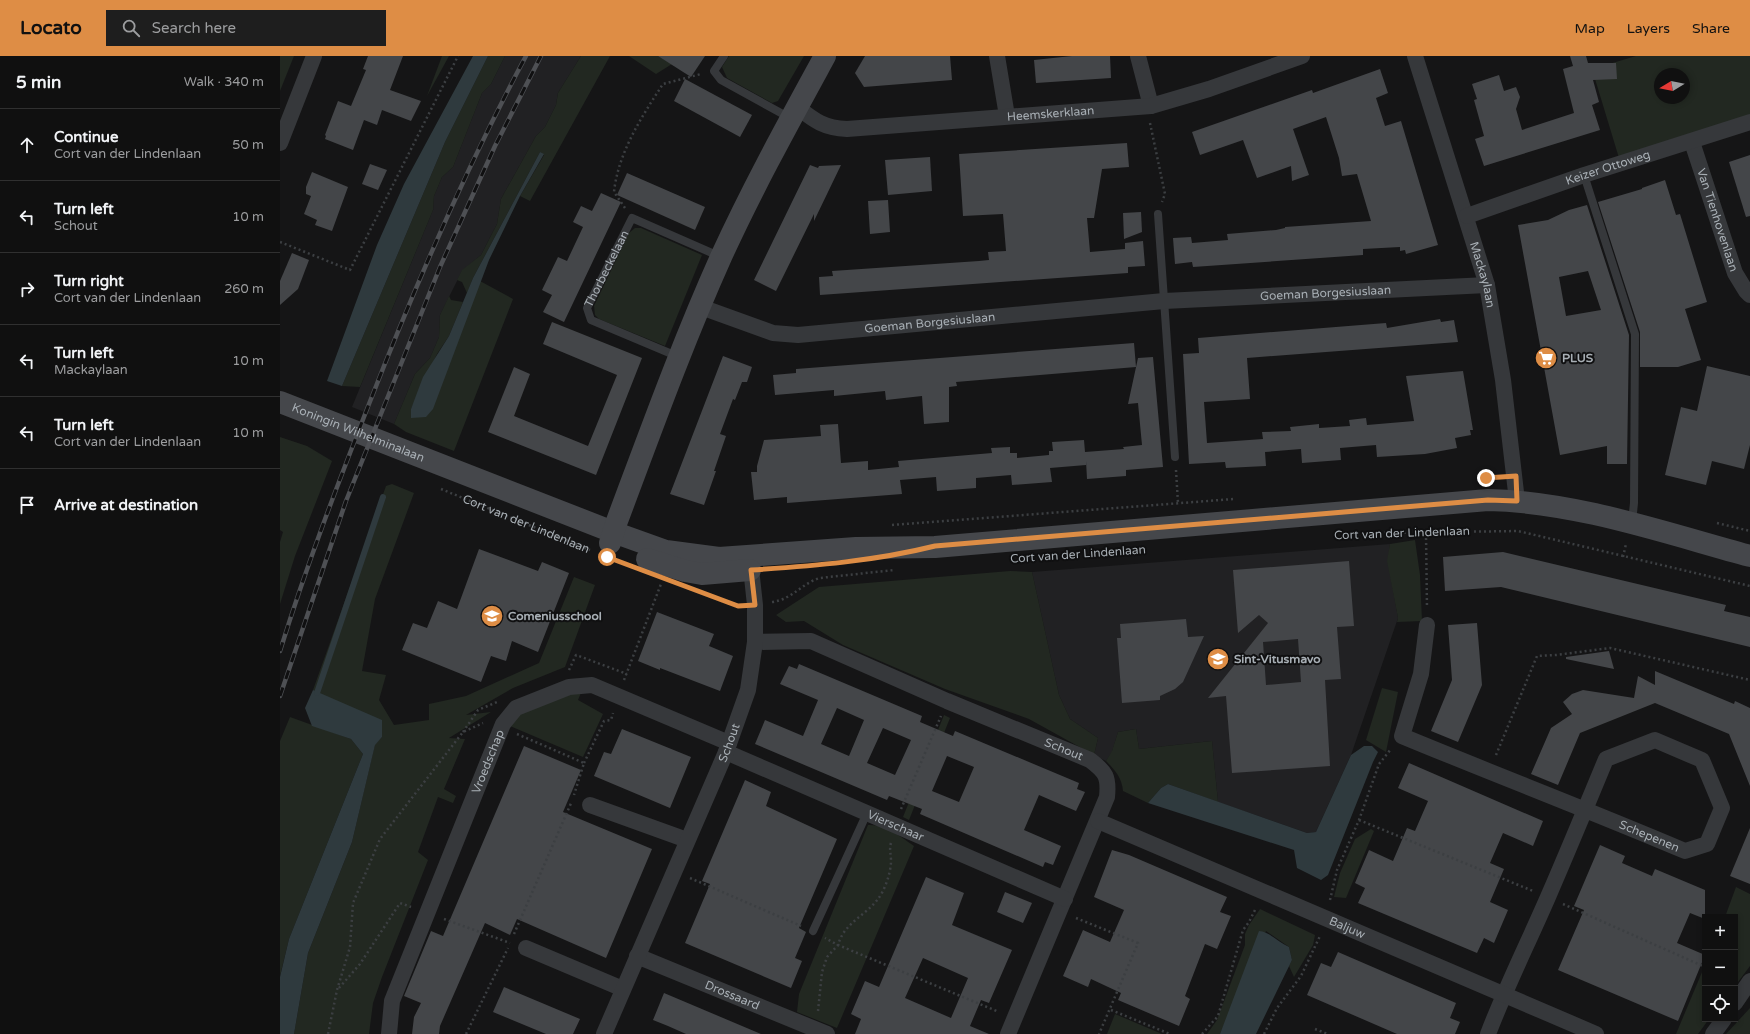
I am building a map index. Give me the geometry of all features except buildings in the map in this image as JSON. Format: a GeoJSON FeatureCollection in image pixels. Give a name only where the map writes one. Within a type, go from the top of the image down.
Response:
{"type":"FeatureCollection","features":[{"type":"Feature","properties":{"kind":"main road"},"geometry":{"type":"LineString","coordinates":[[606,542],[721,257],[794,113],[825,56]]}},
{"type":"Feature","properties":{"kind":"main road","name":"Koningin Wilhelminalaan"},"geometry":{"type":"LineString","coordinates":[[280,402],[436,475]]}},
{"type":"Feature","properties":{"kind":"main road","name":"Koningin Wilhelminalaan"},"geometry":{"type":"LineString","coordinates":[[280,416],[436,475]]}},
{"type":"Feature","properties":{"kind":"main road","name":"Cort van der Lindenlaan"},"geometry":{"type":"LineString","coordinates":[[436,475],[659,564],[702,574],[751,563],[826,565],[902,555],[935,546],[1488,500],[1548,504],[1632,524],[1750,556]]}},
{"type":"Feature","properties":{"kind":"street"},"geometry":{"type":"LineString","coordinates":[[280,143],[314,56]]}},
{"type":"Feature","properties":{"kind":"street"},"geometry":{"type":"LineString","coordinates":[[997,56],[1007,116]]}},
{"type":"Feature","properties":{"kind":"street"},"geometry":{"type":"LineString","coordinates":[[1138,56],[1151,106]]}},
{"type":"Feature","properties":{"kind":"street","name":"Heemskerklaan"},"geometry":{"type":"LineString","coordinates":[[794,113],[832,128],[847,129],[1151,106],[1209,89],[1302,56]]}},
{"type":"Feature","properties":{"kind":"street","name":"Mackaylaan"},"geometry":{"type":"LineString","coordinates":[[1415,56],[1467,216],[1487,285],[1503,380],[1517,501]]}},
{"type":"Feature","properties":{"kind":"street","name":"Keizer Ottoweg"},"geometry":{"type":"LineString","coordinates":[[1467,216],[1584,175],[1692,142],[1750,122]]}},
{"type":"Feature","properties":{"kind":"street","name":"Van Tienhovenlaan"},"geometry":{"type":"LineString","coordinates":[[1692,142],[1735,273],[1750,295]]}},
{"type":"Feature","properties":{"kind":"street","name":"Goeman Borgesiuslaan"},"geometry":{"type":"LineString","coordinates":[[701,307],[772,333],[798,334],[1164,301],[1487,285]]}},
{"type":"Feature","properties":{"kind":"street","name":"Schout"},"geometry":{"type":"LineString","coordinates":[[604,1034],[728,747],[748,690],[755,642],[755,605],[751,563]]}},
{"type":"Feature","properties":{"kind":"street"},"geometry":{"type":"LineString","coordinates":[[1402,736],[1421,674],[1427,625]]}},
{"type":"Feature","properties":{"kind":"street","name":"Schout"},"geometry":{"type":"LineString","coordinates":[[755,642],[811,641],[947,701],[1090,760],[1103,769],[1109,783],[1107,797],[1008,1034]]}},
{"type":"Feature","properties":{"kind":"street","name":"Vroedschap"},"geometry":{"type":"LineString","coordinates":[[389,1034],[392,1001],[503,725],[516,708],[569,687],[592,685],[728,747]]}},
{"type":"Feature","properties":{"kind":"street","name":"Schepenen"},"geometry":{"type":"LineString","coordinates":[[1402,736],[1489,772],[1586,809],[1685,851],[1707,844],[1722,808],[1702,760],[1655,740],[1606,759],[1586,809],[1503,995],[1488,1034]]}},
{"type":"Feature","properties":{"kind":"street","name":"Vierschaar"},"geometry":{"type":"LineString","coordinates":[[728,747],[1062,905]]}},
{"type":"Feature","properties":{"kind":"street"},"geometry":{"type":"LineString","coordinates":[[590,805],[687,840]]}},
{"type":"Feature","properties":{"kind":"street","name":"Baljuw"},"geometry":{"type":"LineString","coordinates":[[1098,821],[1596,1034]]}},
{"type":"Feature","properties":{"kind":"street"},"geometry":{"type":"LineString","coordinates":[[526,948],[623,989]]}},
{"type":"Feature","properties":{"kind":"street","name":"Drossaard"},"geometry":{"type":"LineString","coordinates":[[637,956],[821,1031]]}},
{"type":"Feature","properties":{"kind":"street"},"geometry":{"type":"LineString","coordinates":[[1738,999],[1750,981]]}},
{"type":"Feature","properties":{"kind":"street"},"geometry":{"type":"LineString","coordinates":[[1713,1034],[1722,1022]]}},
{"type":"Feature","properties":{"kind":"lane"},"geometry":{"type":"LineString","coordinates":[[724,56],[714,71],[721,80],[794,113]]}},
{"type":"Feature","properties":{"kind":"lane"},"geometry":{"type":"LineString","coordinates":[[1584,175],[1635,334],[1634,503],[1632,524]]}},
{"type":"Feature","properties":{"kind":"lane"},"geometry":{"type":"LineString","coordinates":[[1158,214],[1176,457]]}},
{"type":"Feature","properties":{"kind":"lane","name":"Thorbeckelaan"},"geometry":{"type":"LineString","coordinates":[[680,357],[591,320],[587,308],[632,218],[721,257]]}},
{"type":"Feature","properties":{"kind":"lane"},"geometry":{"type":"LineString","coordinates":[[813,931],[867,813]]}},
{"type":"Feature","properties":{"kind":"path"},"geometry":{"type":"LineString","coordinates":[[280,242],[350,270],[458,56]]}},
{"type":"Feature","properties":{"kind":"path","name":"Thorbeckelaan"},"geometry":{"type":"LineString","coordinates":[[632,218],[614,192],[616,173],[643,115],[663,84],[714,71]]}},
{"type":"Feature","properties":{"kind":"path"},"geometry":{"type":"LineString","coordinates":[[1151,106],[1149,121],[1165,194],[1158,214]]}},
{"type":"Feature","properties":{"kind":"path"},"geometry":{"type":"LineString","coordinates":[[1176,457],[1178,502]]}},
{"type":"Feature","properties":{"kind":"path","name":"Cort van der Lindenlaan"},"geometry":{"type":"LineString","coordinates":[[436,475],[606,542]]}},
{"type":"Feature","properties":{"kind":"path"},"geometry":{"type":"LineString","coordinates":[[884,526],[1240,498]]}},
{"type":"Feature","properties":{"kind":"path"},"geometry":{"type":"LineString","coordinates":[[1711,522],[1750,531]]}},
{"type":"Feature","properties":{"kind":"path","name":"Cort van der Lindenlaan"},"geometry":{"type":"LineString","coordinates":[[1366,532],[1426,533],[1493,530],[1518,531],[1750,586]]}},
{"type":"Feature","properties":{"kind":"path"},"geometry":{"type":"LineString","coordinates":[[1426,533],[1427,625]]}},
{"type":"Feature","properties":{"kind":"path"},"geometry":{"type":"LineString","coordinates":[[702,593],[738,606],[755,605],[780,601],[798,592],[812,580],[820,578],[899,570]]}},
{"type":"Feature","properties":{"kind":"path"},"geometry":{"type":"LineString","coordinates":[[466,1034],[510,943],[573,798],[584,762],[604,721],[610,720],[663,578]]}},
{"type":"Feature","properties":{"kind":"path"},"geometry":{"type":"LineString","coordinates":[[1489,772],[1537,656],[1610,648],[1750,680]]}},
{"type":"Feature","properties":{"kind":"path"},"geometry":{"type":"LineString","coordinates":[[328,1034],[337,990],[350,947],[353,903],[380,839],[463,732],[488,721],[503,725],[584,762]]}},
{"type":"Feature","properties":{"kind":"path"},"geometry":{"type":"LineString","coordinates":[[1326,918],[1336,870],[1359,820],[1379,764],[1402,736]]}},
{"type":"Feature","properties":{"kind":"path"},"geometry":{"type":"LineString","coordinates":[[674,871],[813,931],[838,945],[1014,1019]]}},
{"type":"Feature","properties":{"kind":"path"},"geometry":{"type":"LineString","coordinates":[[337,990],[360,964],[400,902],[526,948]]}},
{"type":"Feature","properties":{"kind":"path"},"geometry":{"type":"LineString","coordinates":[[1062,905],[1138,943],[1099,1034]]}},
{"type":"Feature","properties":{"kind":"path"},"geometry":{"type":"LineString","coordinates":[[1202,1034],[1218,1016],[1243,930],[1257,907],[1264,910]]}},
{"type":"Feature","properties":{"kind":"path"},"geometry":{"type":"LineString","coordinates":[[1264,1034],[1273,1014],[1300,976],[1321,934]]}},
{"type":"Feature","properties":{"kind":"path"},"geometry":{"type":"LineString","coordinates":[[821,1031],[822,972],[827,956],[838,945]]}},
{"type":"Feature","properties":{"kind":"path"},"geometry":{"type":"LineString","coordinates":[[1110,1010],[1170,1034]]}},
{"type":"Feature","properties":{"kind":"path"},"geometry":{"type":"LineString","coordinates":[[1315,1029],[1328,1034]]}},
{"type":"Feature","properties":{"kind":"shaded area"},"geometry":{"type":"Polygon","coordinates":[[[280,56],[294,56],[280,91],[280,56]]]}},
{"type":"Feature","properties":{"kind":"shaded area"},"geometry":{"type":"Polygon","coordinates":[[[442,56],[449,56],[427,96],[442,56]]]}},
{"type":"Feature","properties":{"kind":"shaded area"},"geometry":{"type":"Polygon","coordinates":[[[473,56],[488,56],[445,142],[342,386],[327,381],[377,245],[404,184],[473,56]]]}},
{"type":"Feature","properties":{"kind":"shaded area"},"geometry":{"type":"Polygon","coordinates":[[[488,56],[505,56],[491,84],[482,93],[453,167],[442,177],[434,196],[433,210],[360,387],[342,386],[445,142],[488,56]]]}},
{"type":"Feature","properties":{"kind":"shaded area"},"geometry":{"type":"Polygon","coordinates":[[[505,56],[581,56],[558,93],[556,105],[545,127],[536,136],[501,199],[497,224],[481,255],[462,271],[440,315],[439,337],[430,358],[415,374],[394,424],[352,407],[433,210],[434,196],[442,177],[453,167],[482,93],[491,84],[505,56]]]}},
{"type":"Feature","properties":{"kind":"shaded area"},"geometry":{"type":"Polygon","coordinates":[[[581,56],[610,56],[530,201],[520,196],[544,155],[540,152],[473,278],[467,293],[462,282],[457,280],[462,270],[481,255],[497,224],[501,199],[536,136],[545,127],[556,105],[558,93],[581,56]]]}},
{"type":"Feature","properties":{"kind":"shaded area"},"geometry":{"type":"Polygon","coordinates":[[[629,56],[658,56],[672,64],[656,74],[629,56]]]}},
{"type":"Feature","properties":{"kind":"shaded area"},"geometry":{"type":"Polygon","coordinates":[[[729,56],[804,56],[778,101],[772,103],[727,78],[722,67],[729,56]]]}},
{"type":"Feature","properties":{"kind":"shaded area"},"geometry":{"type":"Polygon","coordinates":[[[1636,56],[1750,56],[1750,118],[1619,158],[1592,69],[1636,56]]]}},
{"type":"Feature","properties":{"kind":"shaded area"},"geometry":{"type":"Polygon","coordinates":[[[540,152],[544,154],[520,196],[489,260],[433,409],[426,417],[411,418],[411,409],[423,377],[449,336],[473,278],[540,152]]]}},
{"type":"Feature","properties":{"kind":"shaded area"},"geometry":{"type":"Polygon","coordinates":[[[635,228],[641,228],[702,255],[665,346],[599,319],[595,315],[594,306],[629,233],[635,228]]]}},
{"type":"Feature","properties":{"kind":"shaded area"},"geometry":{"type":"Polygon","coordinates":[[[480,281],[513,299],[454,451],[406,432],[394,424],[415,374],[430,358],[439,337],[440,315],[449,296],[451,300],[463,302],[449,336],[437,354],[411,409],[411,418],[480,281]]]}},
{"type":"Feature","properties":{"kind":"shaded area"},"geometry":{"type":"Polygon","coordinates":[[[280,437],[307,446],[332,461],[295,556],[280,604],[280,542],[283,532],[280,530],[280,437]]]}},
{"type":"Feature","properties":{"kind":"shaded area"},"geometry":{"type":"Polygon","coordinates":[[[392,484],[414,493],[375,599],[362,671],[386,675],[379,700],[394,725],[429,720],[429,704],[466,696],[539,663],[574,577],[595,585],[565,667],[513,688],[466,715],[491,712],[449,738],[465,739],[444,789],[456,796],[453,803],[438,797],[418,852],[428,860],[373,1003],[369,1034],[294,1034],[308,953],[352,842],[375,744],[382,737],[313,690],[386,486],[392,484]]]}},
{"type":"Feature","properties":{"kind":"shaded area"},"geometry":{"type":"Polygon","coordinates":[[[1415,540],[1420,575],[1422,621],[1397,622],[1398,618],[1387,561],[1390,544],[1415,540]]]}},
{"type":"Feature","properties":{"kind":"shaded area","name":"Sint-Vitusmavo"},"geometry":{"type":"Polygon","coordinates":[[[1390,544],[1388,561],[1398,618],[1351,755],[1316,832],[1307,833],[1218,802],[1212,741],[1139,749],[1136,729],[1118,732],[1112,752],[1106,761],[1094,755],[1098,738],[1070,719],[1059,695],[1032,572],[1390,544]]]}},
{"type":"Feature","properties":{"kind":"shaded area"},"geometry":{"type":"Polygon","coordinates":[[[1010,571],[1032,572],[1059,695],[1070,719],[1098,738],[1094,755],[1029,719],[945,689],[843,645],[804,621],[786,622],[776,615],[819,587],[1010,571]]]}},
{"type":"Feature","properties":{"kind":"shaded area"},"geometry":{"type":"Polygon","coordinates":[[[583,688],[578,700],[603,714],[583,757],[510,726],[515,712],[583,688]]]}},
{"type":"Feature","properties":{"kind":"shaded area"},"geometry":{"type":"Polygon","coordinates":[[[1382,688],[1398,692],[1386,752],[1366,740],[1382,688]]]}},
{"type":"Feature","properties":{"kind":"shaded area"},"geometry":{"type":"Polygon","coordinates":[[[313,690],[382,720],[382,737],[375,745],[352,842],[308,953],[294,1034],[280,1034],[280,977],[289,939],[363,754],[351,739],[312,726],[305,708],[313,690]]]}},
{"type":"Feature","properties":{"kind":"shaded area"},"geometry":{"type":"Polygon","coordinates":[[[944,715],[950,718],[909,820],[903,817],[944,715]]]}},
{"type":"Feature","properties":{"kind":"shaded area"},"geometry":{"type":"Polygon","coordinates":[[[290,717],[351,739],[363,754],[289,939],[280,976],[280,741],[290,717]]]}},
{"type":"Feature","properties":{"kind":"shaded area"},"geometry":{"type":"Polygon","coordinates":[[[1136,729],[1139,749],[1212,741],[1218,802],[1168,784],[1161,788],[1148,803],[1123,791],[1118,774],[1106,761],[1112,751],[1118,732],[1136,729]]]}},
{"type":"Feature","properties":{"kind":"shaded area"},"geometry":{"type":"Polygon","coordinates":[[[1364,746],[1372,746],[1378,752],[1328,875],[1321,880],[1297,868],[1294,850],[1148,803],[1161,788],[1168,784],[1307,833],[1316,832],[1351,755],[1364,746]]]}},
{"type":"Feature","properties":{"kind":"shaded area"},"geometry":{"type":"Polygon","coordinates":[[[868,825],[880,826],[898,835],[914,846],[837,1028],[797,1012],[799,994],[868,825]]]}},
{"type":"Feature","properties":{"kind":"shaded area"},"geometry":{"type":"Polygon","coordinates":[[[1371,829],[1374,831],[1346,898],[1334,897],[1340,873],[1355,839],[1371,829]]]}},
{"type":"Feature","properties":{"kind":"shaded area"},"geometry":{"type":"Polygon","coordinates":[[[1736,887],[1750,894],[1750,966],[1738,982],[1738,914],[1726,914],[1736,887]]]}},
{"type":"Feature","properties":{"kind":"shaded area"},"geometry":{"type":"Polygon","coordinates":[[[1260,909],[1315,935],[1313,945],[1294,977],[1289,966],[1292,960],[1289,947],[1266,931],[1220,1034],[1207,1034],[1217,1020],[1245,945],[1245,934],[1249,925],[1260,909]]]}},
{"type":"Feature","properties":{"kind":"shaded area"},"geometry":{"type":"Polygon","coordinates":[[[1259,931],[1267,933],[1289,947],[1292,960],[1256,1034],[1220,1034],[1259,931]]]}},
{"type":"Feature","properties":{"kind":"shaded area"},"geometry":{"type":"Polygon","coordinates":[[[1702,972],[1702,1022],[1707,1022],[1698,1034],[1676,1034],[1702,972]]]}},
{"type":"Feature","properties":{"kind":"shaded area"},"geometry":{"type":"Polygon","coordinates":[[[1750,1008],[1750,1034],[1726,1034],[1738,1022],[1750,1008]]]}},
{"type":"Feature","properties":{"kind":"shaded area"},"geometry":{"type":"Polygon","coordinates":[[[1115,1014],[1162,1034],[1107,1034],[1115,1014]]]}},
{"type":"Feature","properties":{"kind":"waterway"},"geometry":{"type":"LineString","coordinates":[[317,693],[383,497]]}},
{"type":"Feature","properties":{"kind":"railway"},"geometry":{"type":"LineString","coordinates":[[280,651],[311,558],[404,316],[462,184],[526,56]]}},
{"type":"Feature","properties":{"kind":"railway"},"geometry":{"type":"LineString","coordinates":[[280,696],[346,501],[440,267],[495,146],[541,56]]}},
{"type":"Feature","properties":{"kind":"place","name":"PLUS"},"geometry":{"type":"Point","coordinates":[1546,358]}},
{"type":"Feature","properties":{"kind":"place","name":"Comeniusschool"},"geometry":{"type":"Point","coordinates":[492,616]}},
{"type":"Feature","properties":{"kind":"place","name":"Sint-Vitusmavo"},"geometry":{"type":"Point","coordinates":[1218,659]}},
{"type":"Feature","properties":{"kind":"route"},"geometry":{"type":"LineString","coordinates":[[607,557],[738,606],[755,605],[751,570],[826,565],[902,555],[935,546],[1488,500],[1517,501],[1516,476],[1486,478]]}}]}
